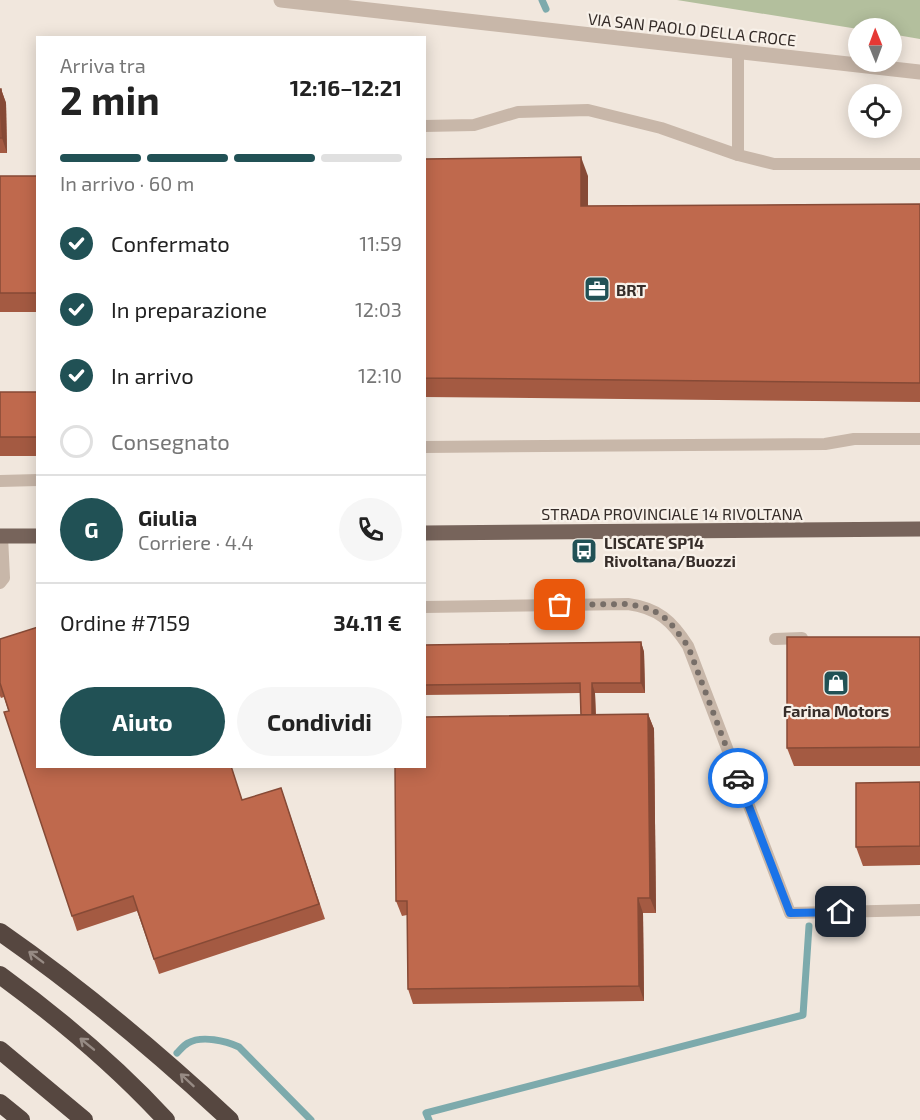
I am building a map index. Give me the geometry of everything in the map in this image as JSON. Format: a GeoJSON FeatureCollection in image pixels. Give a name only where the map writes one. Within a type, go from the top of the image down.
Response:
{"type":"FeatureCollection","features":[{"type":"Feature","properties":{"kind":"highway"},"geometry":{"type":"LineString","coordinates":[[0,932],[126,1027],[230,1120]]}},
{"type":"Feature","properties":{"kind":"highway"},"geometry":{"type":"LineString","coordinates":[[0,975],[98,1052],[131,1082],[166,1120]]}},
{"type":"Feature","properties":{"kind":"highway"},"geometry":{"type":"LineString","coordinates":[[0,1050],[84,1120]]}},
{"type":"Feature","properties":{"kind":"highway"},"geometry":{"type":"LineString","coordinates":[[0,1103],[21,1120]]}},
{"type":"Feature","properties":{"kind":"main road","name":"STRADA PROVINCIALE 14 RIVOLTANA"},"geometry":{"type":"LineString","coordinates":[[426,533],[920,529]]}},
{"type":"Feature","properties":{"kind":"main road"},"geometry":{"type":"LineString","coordinates":[[1,536],[36,536]]}},
{"type":"Feature","properties":{"kind":"street","name":"VIA SAN PAOLO DELLA CROCE"},"geometry":{"type":"LineString","coordinates":[[281,0],[920,72]]}},
{"type":"Feature","properties":{"kind":"lane"},"geometry":{"type":"LineString","coordinates":[[738,52],[738,155]]}},
{"type":"Feature","properties":{"kind":"lane"},"geometry":{"type":"LineString","coordinates":[[426,126],[474,125],[518,112],[588,110],[662,128],[738,155],[774,164],[920,164]]}},
{"type":"Feature","properties":{"kind":"lane"},"geometry":{"type":"LineString","coordinates":[[426,447],[825,444],[854,439],[920,439]]}},
{"type":"Feature","properties":{"kind":"lane"},"geometry":{"type":"LineString","coordinates":[[0,481],[36,480]]}},
{"type":"Feature","properties":{"kind":"lane"},"geometry":{"type":"LineString","coordinates":[[0,583],[4,578],[1,536]]}},
{"type":"Feature","properties":{"kind":"lane"},"geometry":{"type":"LineString","coordinates":[[426,607],[628,604],[651,609],[668,620],[688,646],[790,913],[920,910]]}},
{"type":"Feature","properties":{"kind":"lane"},"geometry":{"type":"LineString","coordinates":[[775,639],[820,638]]}},
{"type":"Feature","properties":{"kind":"green space"},"geometry":{"type":"Polygon","coordinates":[[[677,0],[920,0],[920,39],[902,36],[902,18],[848,18],[848,27],[677,0]]]}},
{"type":"Feature","properties":{"kind":"building"},"geometry":{"type":"Polygon","coordinates":[[[1,89],[2,138],[0,138],[1,89]]]}},
{"type":"Feature","properties":{"kind":"building"},"geometry":{"type":"Polygon","coordinates":[[[581,157],[581,206],[920,204],[920,383],[426,378],[426,159],[581,157]]]}},
{"type":"Feature","properties":{"kind":"building"},"geometry":{"type":"Polygon","coordinates":[[[0,176],[36,176],[36,293],[0,293],[0,176]]]}},
{"type":"Feature","properties":{"kind":"building"},"geometry":{"type":"Polygon","coordinates":[[[0,392],[36,392],[36,437],[0,437],[0,392]]]}},
{"type":"Feature","properties":{"kind":"building"},"geometry":{"type":"Polygon","coordinates":[[[36,628],[36,768],[232,768],[242,800],[281,788],[319,904],[154,959],[133,896],[72,916],[4,712],[9,711],[0,683],[0,639],[36,628]]]}},
{"type":"Feature","properties":{"kind":"building"},"geometry":{"type":"Polygon","coordinates":[[[787,637],[920,637],[920,747],[787,748],[787,637]]]}},
{"type":"Feature","properties":{"kind":"building"},"geometry":{"type":"Polygon","coordinates":[[[641,642],[641,683],[592,683],[592,715],[581,715],[580,683],[426,685],[426,645],[641,642]]]}},
{"type":"Feature","properties":{"kind":"building"},"geometry":{"type":"Polygon","coordinates":[[[648,714],[650,898],[638,898],[639,986],[408,989],[407,901],[396,901],[395,768],[426,768],[426,717],[648,714]]]}},
{"type":"Feature","properties":{"kind":"building"},"geometry":{"type":"Polygon","coordinates":[[[920,782],[920,846],[856,847],[856,783],[920,782]]]}},
{"type":"Feature","properties":{"kind":"waterway"},"geometry":{"type":"LineString","coordinates":[[542,0],[546,9]]}},
{"type":"Feature","properties":{"kind":"waterway"},"geometry":{"type":"LineString","coordinates":[[429,1120],[426,1113],[803,1015],[809,926]]}},
{"type":"Feature","properties":{"kind":"waterway"},"geometry":{"type":"LineString","coordinates":[[177,1053],[187,1044],[200,1039],[221,1041],[239,1047],[311,1120]]}},
{"type":"Feature","properties":{"kind":"way so far"},"geometry":{"type":"LineString","coordinates":[[560,605],[628,604],[651,609],[668,620],[688,646],[738,778]]}},
{"type":"Feature","properties":{"kind":"place","name":"BRT"},"geometry":{"type":"Point","coordinates":[597,289]}},
{"type":"Feature","properties":{"kind":"place","name":"LISCATE SP14 Rivoltana/Buozzi"},"geometry":{"type":"Point","coordinates":[584,551]}},
{"type":"Feature","properties":{"kind":"place","name":"Farina Motors"},"geometry":{"type":"Point","coordinates":[836,683]}},
{"type":"Feature","properties":{"kind":"route"},"geometry":{"type":"LineString","coordinates":[[738,778],[790,913],[841,912]]}}]}
